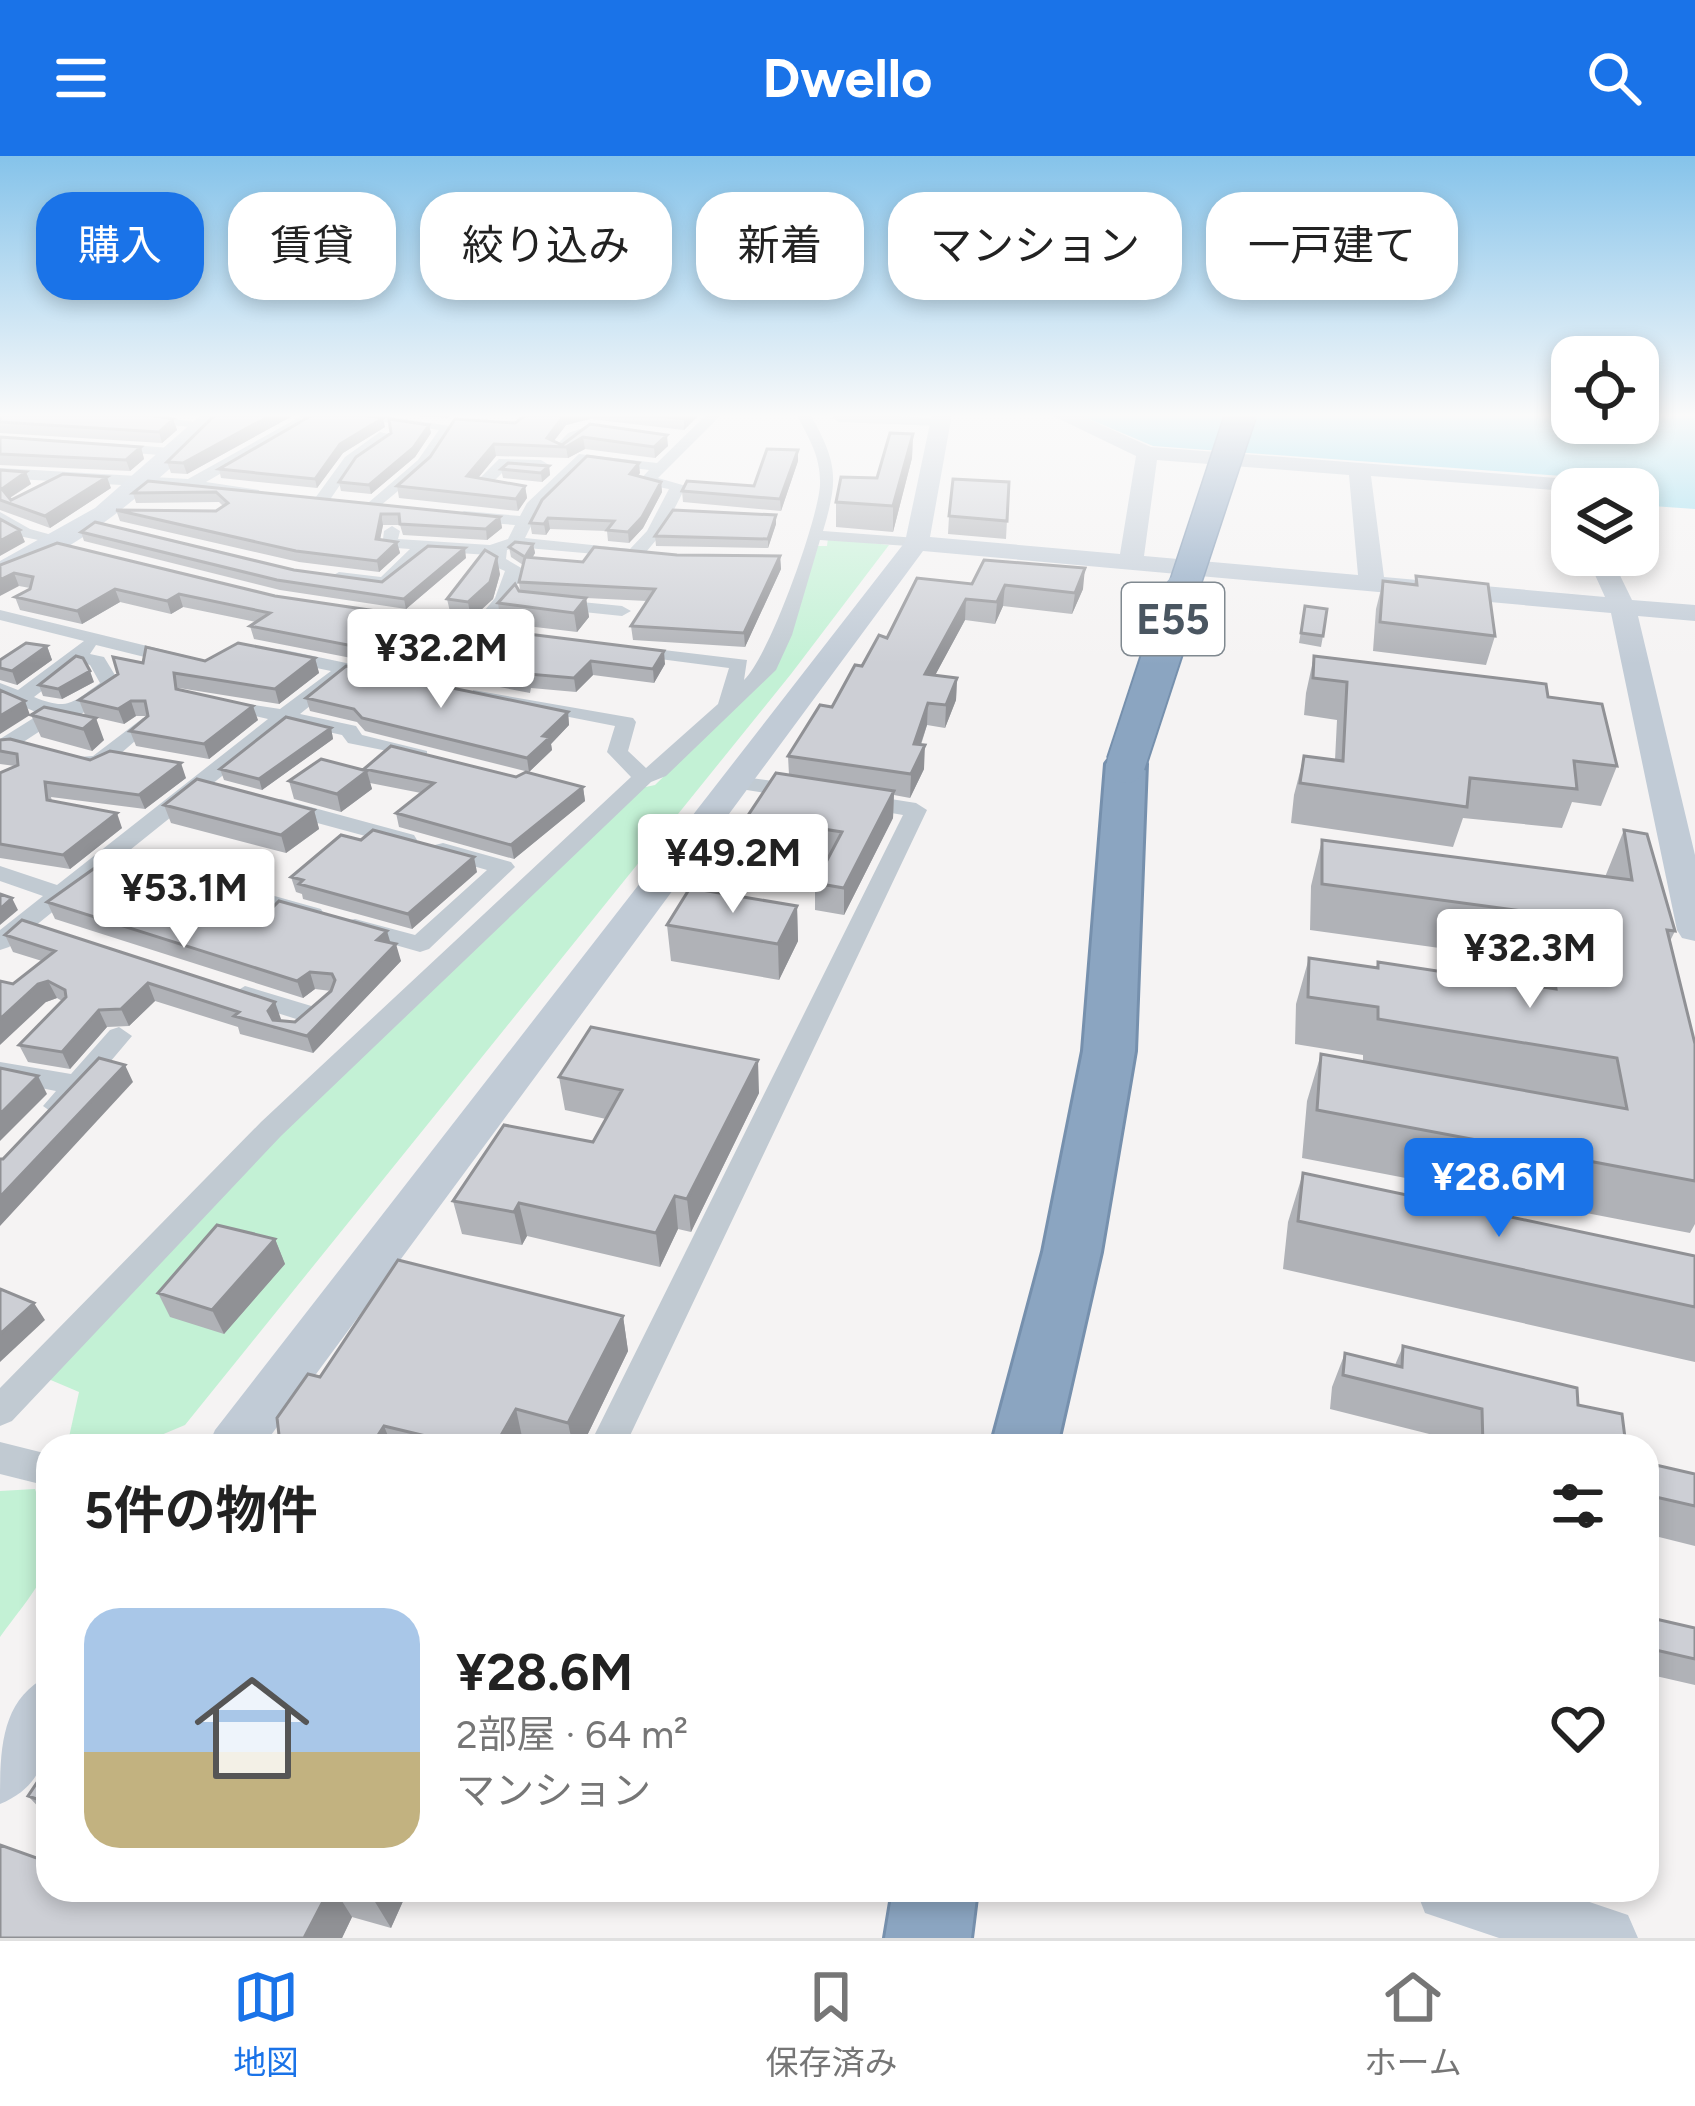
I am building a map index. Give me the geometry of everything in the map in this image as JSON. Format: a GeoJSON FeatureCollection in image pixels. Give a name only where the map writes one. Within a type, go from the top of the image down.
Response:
{"type":"FeatureCollection","features":[{"type":"Feature","properties":{"kind":"highway","name":"E55"},"geometry":{"type":"LineString","coordinates":[[1027,1434],[1072,1252],[1109,1051],[1126,764],[1214,497]]}},
{"type":"Feature","properties":{"kind":"highway"},"geometry":{"type":"LineString","coordinates":[[928,1938],[933,1902]]}},
{"type":"Feature","properties":{"kind":"street"},"geometry":{"type":"LineString","coordinates":[[0,570],[64,544],[106,520],[125,497]]}},
{"type":"Feature","properties":{"kind":"street"},"geometry":{"type":"LineString","coordinates":[[348,497],[348,504]]}},
{"type":"Feature","properties":{"kind":"street"},"geometry":{"type":"LineString","coordinates":[[348,504],[361,497]]}},
{"type":"Feature","properties":{"kind":"street"},"geometry":{"type":"LineString","coordinates":[[473,497],[446,515],[526,521]]}},
{"type":"Feature","properties":{"kind":"street"},"geometry":{"type":"LineString","coordinates":[[451,656],[505,603],[514,569],[497,561],[543,497]]}},
{"type":"Feature","properties":{"kind":"street"},"geometry":{"type":"LineString","coordinates":[[635,554],[654,533],[671,497]]}},
{"type":"Feature","properties":{"kind":"street"},"geometry":{"type":"LineString","coordinates":[[0,1411],[271,1129],[643,777],[658,771],[721,714],[782,627],[801,553],[825,497]]}},
{"type":"Feature","properties":{"kind":"street"},"geometry":{"type":"LineString","coordinates":[[241,1434],[917,543],[926,497]]}},
{"type":"Feature","properties":{"kind":"street"},"geometry":{"type":"LineString","coordinates":[[1131,565],[1141,497]]}},
{"type":"Feature","properties":{"kind":"street"},"geometry":{"type":"LineString","coordinates":[[1362,497],[1372,585]]}},
{"type":"Feature","properties":{"kind":"street"},"geometry":{"type":"LineString","coordinates":[[302,499],[406,511]]}},
{"type":"Feature","properties":{"kind":"street"},"geometry":{"type":"LineString","coordinates":[[664,509],[686,511]]}},
{"type":"Feature","properties":{"kind":"street"},"geometry":{"type":"LineString","coordinates":[[0,518],[64,544]]}},
{"type":"Feature","properties":{"kind":"street"},"geometry":{"type":"LineString","coordinates":[[392,531],[388,543],[507,545],[657,556]]}},
{"type":"Feature","properties":{"kind":"street"},"geometry":{"type":"LineString","coordinates":[[801,553],[917,543],[1695,613]]}},
{"type":"Feature","properties":{"kind":"street"},"geometry":{"type":"LineString","coordinates":[[320,574],[386,583],[423,546]]}},
{"type":"Feature","properties":{"kind":"street"},"geometry":{"type":"LineString","coordinates":[[1608,576],[1623,607],[1695,931]]}},
{"type":"Feature","properties":{"kind":"street"},"geometry":{"type":"LineString","coordinates":[[536,595],[529,602],[622,611]]}},
{"type":"Feature","properties":{"kind":"street"},"geometry":{"type":"LineString","coordinates":[[4,608],[31,622],[193,662]]}},
{"type":"Feature","properties":{"kind":"street"},"geometry":{"type":"LineString","coordinates":[[31,622],[56,608]]}},
{"type":"Feature","properties":{"kind":"street"},"geometry":{"type":"LineString","coordinates":[[325,608],[478,629],[509,625],[526,636]]}},
{"type":"Feature","properties":{"kind":"street"},"geometry":{"type":"LineString","coordinates":[[10,694],[76,656],[98,637]]}},
{"type":"Feature","properties":{"kind":"street"},"geometry":{"type":"LineString","coordinates":[[598,645],[752,665]]}},
{"type":"Feature","properties":{"kind":"street"},"geometry":{"type":"LineString","coordinates":[[260,651],[391,677]]}},
{"type":"Feature","properties":{"kind":"street"},"geometry":{"type":"LineString","coordinates":[[18,746],[52,715],[73,711],[111,686],[97,661],[76,656]]}},
{"type":"Feature","properties":{"kind":"street"},"geometry":{"type":"LineString","coordinates":[[0,942],[35,926],[59,894],[108,856],[141,820],[214,782],[344,668]]}},
{"type":"Feature","properties":{"kind":"street"},"geometry":{"type":"LineString","coordinates":[[462,691],[626,722],[617,752],[643,777]]}},
{"type":"Feature","properties":{"kind":"street"},"geometry":{"type":"LineString","coordinates":[[10,694],[52,715],[120,738],[97,764],[18,746]]}},
{"type":"Feature","properties":{"kind":"street"},"geometry":{"type":"LineString","coordinates":[[208,700],[349,730],[346,746],[437,759]]}},
{"type":"Feature","properties":{"kind":"street"},"geometry":{"type":"LineString","coordinates":[[690,714],[721,714]]}},
{"type":"Feature","properties":{"kind":"street"},"geometry":{"type":"LineString","coordinates":[[176,764],[214,782]]}},
{"type":"Feature","properties":{"kind":"street"},"geometry":{"type":"LineString","coordinates":[[613,1434],[916,810],[736,782]]}},
{"type":"Feature","properties":{"kind":"street"},"geometry":{"type":"LineString","coordinates":[[108,856],[420,944],[503,867],[268,802],[285,790]]}},
{"type":"Feature","properties":{"kind":"street"},"geometry":{"type":"LineString","coordinates":[[0,873],[59,894]]}},
{"type":"Feature","properties":{"kind":"street"},"geometry":{"type":"LineString","coordinates":[[221,986],[308,1014]]}},
{"type":"Feature","properties":{"kind":"street"},"geometry":{"type":"LineString","coordinates":[[31,1133],[119,1036]]}},
{"type":"Feature","properties":{"kind":"street"},"geometry":{"type":"LineString","coordinates":[[5,1064],[78,1084]]}},
{"type":"Feature","properties":{"kind":"street"},"geometry":{"type":"LineString","coordinates":[[0,1458],[36,1467]]}},
{"type":"Feature","properties":{"kind":"street"},"geometry":{"type":"LineString","coordinates":[[0,1774],[36,1723]]}},
{"type":"Feature","properties":{"kind":"street"},"geometry":{"type":"LineString","coordinates":[[1487,1902],[1605,1938]]}},
{"type":"Feature","properties":{"kind":"green space"},"geometry":{"type":"Polygon","coordinates":[[[828,538],[889,545],[791,674],[185,1425],[164,1434],[70,1434],[79,1392],[46,1378],[276,1135],[641,788],[655,785],[776,666],[814,546],[827,546],[828,538]]]}},
{"type":"Feature","properties":{"kind":"green space"},"geometry":{"type":"Polygon","coordinates":[[[35,1489],[36,1588],[0,1637],[0,1491],[35,1489]]]}},
{"type":"Feature","properties":{"kind":"water"},"geometry":{"type":"Polygon","coordinates":[[[1659,497],[1695,497],[1695,509],[1659,506],[1659,497]]]}},
{"type":"Feature","properties":{"kind":"building"},"geometry":{"type":"Polygon","coordinates":[[[0,497],[75,497],[45,516],[0,497]]]}},
{"type":"Feature","properties":{"kind":"building"},"geometry":{"type":"Polygon","coordinates":[[[222,497],[306,497],[500,517],[486,529],[400,524],[399,514],[381,514],[376,539],[397,542],[377,561],[296,551],[116,510],[216,511],[228,503],[222,497]]]}},
{"type":"Feature","properties":{"kind":"building"},"geometry":{"type":"Polygon","coordinates":[[[653,497],[628,532],[607,530],[614,521],[548,518],[544,524],[530,523],[542,500],[653,497]]]}},
{"type":"Feature","properties":{"kind":"building"},"geometry":{"type":"Polygon","coordinates":[[[837,497],[895,497],[893,506],[836,502],[837,497]]]}},
{"type":"Feature","properties":{"kind":"building"},"geometry":{"type":"Polygon","coordinates":[[[951,497],[1008,497],[1007,521],[949,516],[951,497]]]}},
{"type":"Feature","properties":{"kind":"building"},"geometry":{"type":"Polygon","coordinates":[[[673,510],[776,515],[768,539],[655,536],[673,510]]]}},
{"type":"Feature","properties":{"kind":"building"},"geometry":{"type":"Polygon","coordinates":[[[0,519],[20,530],[0,541],[0,519]]]}},
{"type":"Feature","properties":{"kind":"building"},"geometry":{"type":"Polygon","coordinates":[[[95,522],[294,570],[382,582],[428,546],[465,548],[404,599],[277,580],[81,532],[95,522]]]}},
{"type":"Feature","properties":{"kind":"building"},"geometry":{"type":"Polygon","coordinates":[[[515,542],[533,544],[525,557],[509,547],[515,542]]]}},
{"type":"Feature","properties":{"kind":"building"},"geometry":{"type":"Polygon","coordinates":[[[57,543],[275,596],[383,612],[359,632],[418,642],[435,620],[452,623],[435,643],[449,653],[481,628],[664,651],[653,669],[591,661],[574,678],[529,674],[528,680],[250,626],[270,613],[179,594],[167,601],[115,589],[77,611],[15,597],[30,589],[33,577],[14,573],[0,580],[0,565],[57,543]]]}},
{"type":"Feature","properties":{"kind":"building"},"geometry":{"type":"Polygon","coordinates":[[[594,547],[677,555],[780,556],[744,633],[631,626],[655,589],[519,582],[525,557],[583,562],[594,547]]]}},
{"type":"Feature","properties":{"kind":"building"},"geometry":{"type":"Polygon","coordinates":[[[485,550],[497,557],[490,582],[468,602],[447,599],[485,550]]]}},
{"type":"Feature","properties":{"kind":"building"},"geometry":{"type":"Polygon","coordinates":[[[984,560],[1085,568],[1075,593],[1005,585],[997,602],[966,599],[925,674],[957,678],[946,705],[928,703],[914,744],[925,745],[911,774],[788,756],[820,705],[832,707],[855,665],[862,666],[879,635],[887,638],[917,578],[972,584],[984,560]]]}},
{"type":"Feature","properties":{"kind":"building"},"geometry":{"type":"Polygon","coordinates":[[[1416,576],[1488,584],[1495,636],[1380,622],[1383,581],[1417,585],[1416,576]]]}},
{"type":"Feature","properties":{"kind":"building"},"geometry":{"type":"Polygon","coordinates":[[[515,584],[519,591],[586,598],[574,613],[498,603],[515,584]]]}},
{"type":"Feature","properties":{"kind":"building"},"geometry":{"type":"Polygon","coordinates":[[[1305,606],[1327,609],[1323,636],[1301,633],[1305,606]]]}},
{"type":"Feature","properties":{"kind":"building"},"geometry":{"type":"Polygon","coordinates":[[[26,643],[47,646],[12,671],[0,668],[0,660],[26,643]]]}},
{"type":"Feature","properties":{"kind":"building"},"geometry":{"type":"Polygon","coordinates":[[[238,643],[315,658],[275,689],[174,673],[176,689],[253,706],[204,744],[130,731],[148,716],[145,701],[131,701],[118,709],[79,700],[118,674],[113,657],[143,663],[146,647],[205,661],[238,643]]]}},
{"type":"Feature","properties":{"kind":"building"},"geometry":{"type":"Polygon","coordinates":[[[76,656],[83,658],[90,671],[58,689],[39,685],[76,656]]]}},
{"type":"Feature","properties":{"kind":"building"},"geometry":{"type":"Polygon","coordinates":[[[1314,656],[1546,684],[1548,697],[1602,704],[1617,766],[1574,761],[1577,789],[1470,778],[1467,807],[1300,783],[1304,756],[1343,761],[1347,682],[1313,678],[1314,656]]]}},
{"type":"Feature","properties":{"kind":"building"},"geometry":{"type":"Polygon","coordinates":[[[346,666],[568,712],[527,758],[362,718],[354,709],[306,698],[346,666]]]}},
{"type":"Feature","properties":{"kind":"building"},"geometry":{"type":"Polygon","coordinates":[[[0,690],[25,701],[0,716],[0,690]]]}},
{"type":"Feature","properties":{"kind":"building"},"geometry":{"type":"Polygon","coordinates":[[[44,707],[96,718],[83,729],[31,715],[44,707]]]}},
{"type":"Feature","properties":{"kind":"building"},"geometry":{"type":"Polygon","coordinates":[[[286,717],[331,728],[259,779],[220,769],[286,717]]]}},
{"type":"Feature","properties":{"kind":"building"},"geometry":{"type":"Polygon","coordinates":[[[0,740],[90,760],[110,751],[181,763],[139,795],[45,782],[47,800],[117,813],[63,855],[0,844],[0,773],[18,765],[17,754],[0,751],[0,740]]]}},
{"type":"Feature","properties":{"kind":"building"},"geometry":{"type":"Polygon","coordinates":[[[391,746],[516,777],[526,772],[583,787],[511,845],[396,813],[434,783],[364,769],[391,746]]]}},
{"type":"Feature","properties":{"kind":"building"},"geometry":{"type":"Polygon","coordinates":[[[321,759],[367,771],[337,794],[289,781],[321,759]]]}},
{"type":"Feature","properties":{"kind":"building"},"geometry":{"type":"Polygon","coordinates":[[[776,773],[894,791],[844,888],[815,883],[842,832],[747,817],[776,773]]]}},
{"type":"Feature","properties":{"kind":"building"},"geometry":{"type":"Polygon","coordinates":[[[197,779],[314,810],[281,835],[164,805],[197,779]]]}},
{"type":"Feature","properties":{"kind":"building"},"geometry":{"type":"Polygon","coordinates":[[[373,830],[474,857],[408,914],[299,884],[303,880],[291,877],[341,835],[361,840],[373,830]]]}},
{"type":"Feature","properties":{"kind":"building"},"geometry":{"type":"Polygon","coordinates":[[[1624,830],[1647,834],[1675,931],[1667,930],[1695,1044],[1695,1181],[1317,1110],[1321,1054],[1627,1109],[1617,1058],[1378,1019],[1378,1007],[1308,997],[1309,958],[1378,968],[1378,962],[1556,989],[1545,914],[1322,884],[1322,840],[1632,880],[1624,830]]]}},
{"type":"Feature","properties":{"kind":"building"},"geometry":{"type":"Polygon","coordinates":[[[113,855],[144,864],[137,869],[210,885],[200,894],[266,914],[279,901],[387,931],[377,940],[396,944],[307,1036],[234,1016],[239,1012],[148,983],[121,1009],[99,1010],[62,1052],[19,1045],[66,997],[65,990],[48,981],[38,984],[0,1019],[0,981],[13,984],[55,951],[5,935],[22,920],[275,1002],[268,1011],[273,1020],[295,1022],[331,991],[332,974],[310,972],[297,981],[47,902],[113,855]]]}},
{"type":"Feature","properties":{"kind":"building"},"geometry":{"type":"Polygon","coordinates":[[[690,888],[797,906],[778,944],[667,925],[690,888]]]}},
{"type":"Feature","properties":{"kind":"building"},"geometry":{"type":"Polygon","coordinates":[[[591,1027],[758,1060],[687,1199],[675,1196],[656,1233],[519,1203],[514,1212],[453,1201],[504,1125],[593,1142],[622,1090],[559,1077],[591,1027]]]}},
{"type":"Feature","properties":{"kind":"building"},"geometry":{"type":"Polygon","coordinates":[[[99,1058],[125,1065],[0,1197],[0,1159],[99,1058]]]}},
{"type":"Feature","properties":{"kind":"building"},"geometry":{"type":"Polygon","coordinates":[[[0,1068],[38,1076],[0,1114],[0,1068]]]}},
{"type":"Feature","properties":{"kind":"building"},"geometry":{"type":"Polygon","coordinates":[[[1303,1173],[1695,1256],[1695,1307],[1298,1221],[1303,1173]]]}},
{"type":"Feature","properties":{"kind":"building"},"geometry":{"type":"Polygon","coordinates":[[[217,1225],[275,1239],[212,1310],[158,1293],[217,1225]]]}},
{"type":"Feature","properties":{"kind":"building"},"geometry":{"type":"Polygon","coordinates":[[[398,1260],[623,1316],[568,1423],[516,1409],[502,1434],[417,1434],[384,1426],[379,1434],[279,1434],[277,1418],[308,1374],[320,1377],[398,1260]]]}},
{"type":"Feature","properties":{"kind":"building"},"geometry":{"type":"Polygon","coordinates":[[[0,1289],[34,1303],[0,1334],[0,1289]]]}},
{"type":"Feature","properties":{"kind":"building"},"geometry":{"type":"Polygon","coordinates":[[[1403,1346],[1577,1388],[1578,1405],[1622,1414],[1624,1434],[1483,1434],[1482,1409],[1343,1375],[1345,1353],[1402,1367],[1403,1346]]]}},
{"type":"Feature","properties":{"kind":"building"},"geometry":{"type":"Polygon","coordinates":[[[1659,1466],[1695,1474],[1695,1506],[1659,1498],[1659,1466]]]}},
{"type":"Feature","properties":{"kind":"building"},"geometry":{"type":"Polygon","coordinates":[[[1659,1620],[1695,1628],[1695,1659],[1659,1651],[1659,1620]]]}},
{"type":"Feature","properties":{"kind":"building"},"geometry":{"type":"Polygon","coordinates":[[[0,1845],[36,1858],[36,1902],[323,1902],[304,1938],[0,1938],[0,1845]]]}}]}
